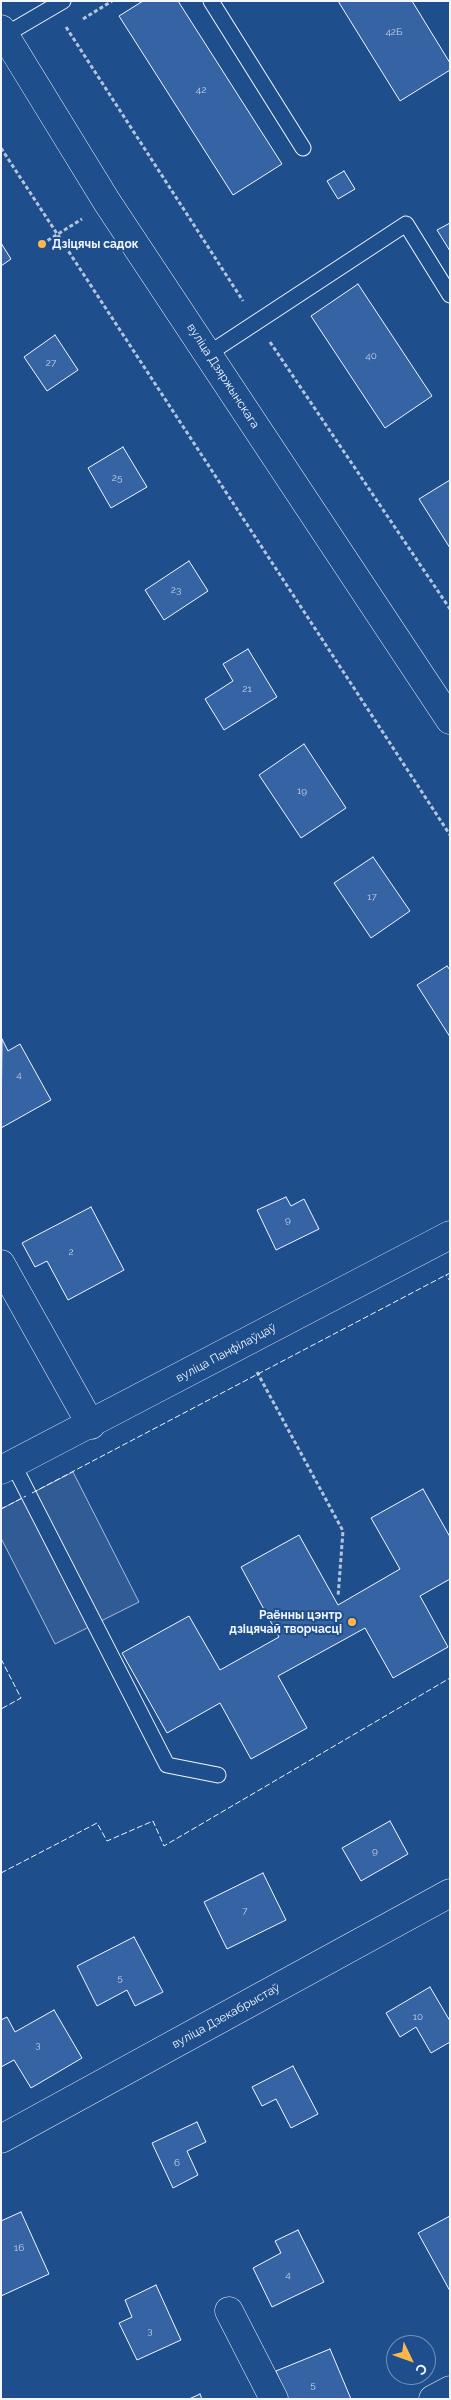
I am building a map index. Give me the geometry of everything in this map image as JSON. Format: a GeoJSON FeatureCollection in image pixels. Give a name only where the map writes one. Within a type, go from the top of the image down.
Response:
{"type":"FeatureCollection","features":[{"type":"Feature","properties":{"kind":"street","name":"вуліца Дзяржынскага"},"geometry":{"type":"LineString","coordinates":[[3,32],[107,202],[447,711]]}},
{"type":"Feature","properties":{"kind":"street","name":"вуліца Панфілаўцаў"},"geometry":{"type":"LineString","coordinates":[[7,1467],[91,1425],[450,1235]]}},
{"type":"Feature","properties":{"kind":"street"},"geometry":{"type":"LineString","coordinates":[[1,1264],[91,1425]]}},
{"type":"Feature","properties":{"kind":"street","name":"вуліца Дзекабрыстаў"},"geometry":{"type":"LineString","coordinates":[[1,2139],[450,1893]]}},
{"type":"Feature","properties":{"kind":"street"},"geometry":{"type":"LineString","coordinates":[[229,2311],[274,2399]]}},
{"type":"Feature","properties":{"kind":"street"},"geometry":{"type":"LineString","coordinates":[[434,2399],[450,2390]]}},
{"type":"Feature","properties":{"kind":"lane"},"geometry":{"type":"LineString","coordinates":[[3,32],[63,1]]}},
{"type":"Feature","properties":{"kind":"lane"},"geometry":{"type":"LineString","coordinates":[[211,1],[303,148]]}},
{"type":"Feature","properties":{"kind":"lane"},"geometry":{"type":"LineString","coordinates":[[208,354],[406,224],[450,295]]}},
{"type":"Feature","properties":{"kind":"lane"},"geometry":{"type":"LineString","coordinates":[[7,1467],[167,1765],[218,1775]]}},
{"type":"Feature","properties":{"kind":"path"},"geometry":{"type":"LineString","coordinates":[[67,28],[112,1]]}},
{"type":"Feature","properties":{"kind":"path"},"geometry":{"type":"LineString","coordinates":[[1,148],[450,835]]}},
{"type":"Feature","properties":{"kind":"path"},"geometry":{"type":"LineString","coordinates":[[42,244],[59,235],[107,202]]}},
{"type":"Feature","properties":{"kind":"path"},"geometry":{"type":"LineString","coordinates":[[256,1369],[343,1531],[338,1597]]}},
{"type":"Feature","properties":{"kind":"shaded area"},"geometry":{"type":"Polygon","coordinates":[[[73,1472],[139,1602],[55,1644],[1,1538],[1,1509],[73,1472]]]}},
{"type":"Feature","properties":{"kind":"building"},"geometry":{"type":"Polygon","coordinates":[[[143,1],[178,1],[282,164],[233,195],[119,16],[143,1]]]}},
{"type":"Feature","properties":{"kind":"building"},"geometry":{"type":"Polygon","coordinates":[[[338,1],[412,1],[450,63],[450,70],[400,101],[338,1]]]}},
{"type":"Feature","properties":{"kind":"building"},"geometry":{"type":"Polygon","coordinates":[[[344,171],[355,189],[338,199],[327,181],[344,171]]]}},
{"type":"Feature","properties":{"kind":"building"},"geometry":{"type":"Polygon","coordinates":[[[450,223],[450,251],[437,230],[450,223]]]}},
{"type":"Feature","properties":{"kind":"building"},"geometry":{"type":"Polygon","coordinates":[[[1,243],[11,259],[1,266],[1,243]]]}},
{"type":"Feature","properties":{"kind":"building"},"geometry":{"type":"Polygon","coordinates":[[[358,284],[432,396],[385,428],[311,316],[358,284]]]}},
{"type":"Feature","properties":{"kind":"building"},"geometry":{"type":"Polygon","coordinates":[[[55,335],[78,370],[47,391],[24,357],[55,335]]]}},
{"type":"Feature","properties":{"kind":"building"},"geometry":{"type":"Polygon","coordinates":[[[123,447],[147,487],[111,508],[88,468],[123,447]]]}},
{"type":"Feature","properties":{"kind":"building"},"geometry":{"type":"Polygon","coordinates":[[[450,480],[450,548],[419,499],[450,480]]]}},
{"type":"Feature","properties":{"kind":"building"},"geometry":{"type":"Polygon","coordinates":[[[189,561],[208,591],[164,620],[145,590],[189,561]]]}},
{"type":"Feature","properties":{"kind":"building"},"geometry":{"type":"Polygon","coordinates":[[[248,649],[277,697],[224,730],[205,699],[233,681],[223,664],[248,649]]]}},
{"type":"Feature","properties":{"kind":"building"},"geometry":{"type":"Polygon","coordinates":[[[304,744],[346,808],[301,838],[259,775],[304,744]]]}},
{"type":"Feature","properties":{"kind":"building"},"geometry":{"type":"Polygon","coordinates":[[[373,857],[410,911],[371,938],[334,883],[373,857]]]}},
{"type":"Feature","properties":{"kind":"building"},"geometry":{"type":"Polygon","coordinates":[[[447,966],[450,970],[450,1037],[417,985],[447,966]]]}},
{"type":"Feature","properties":{"kind":"building"},"geometry":{"type":"Polygon","coordinates":[[[2,1039],[8,1051],[20,1044],[51,1100],[1,1128],[2,1039]]]}},
{"type":"Feature","properties":{"kind":"building"},"geometry":{"type":"Polygon","coordinates":[[[286,1197],[291,1206],[304,1199],[319,1229],[276,1250],[257,1210],[286,1197]]]}},
{"type":"Feature","properties":{"kind":"building"},"geometry":{"type":"Polygon","coordinates":[[[91,1207],[124,1270],[68,1300],[47,1261],[35,1267],[22,1243],[91,1207]]]}},
{"type":"Feature","properties":{"kind":"building","name":"Раённы цэнтр дзіцячай творчасці"},"geometry":{"type":"Polygon","coordinates":[[[423,1489],[450,1537],[450,1579],[420,1596],[448,1647],[393,1678],[365,1628],[278,1676],[307,1728],[251,1759],[220,1703],[167,1733],[122,1653],[189,1616],[220,1670],[279,1637],[241,1567],[299,1535],[338,1605],[400,1569],[371,1518],[423,1489]]]}},
{"type":"Feature","properties":{"kind":"building"},"geometry":{"type":"Polygon","coordinates":[[[390,1821],[408,1854],[361,1881],[342,1848],[390,1821]]]}},
{"type":"Feature","properties":{"kind":"building"},"geometry":{"type":"Polygon","coordinates":[[[263,1873],[286,1920],[227,1949],[204,1902],[263,1873]]]}},
{"type":"Feature","properties":{"kind":"building"},"geometry":{"type":"Polygon","coordinates":[[[134,1937],[163,1992],[135,2006],[127,1990],[97,2006],[77,1966],[134,1937]]]}},
{"type":"Feature","properties":{"kind":"building"},"geometry":{"type":"Polygon","coordinates":[[[430,1987],[450,2021],[450,2042],[431,2053],[416,2027],[400,2037],[386,2013],[430,1987]]]}},
{"type":"Feature","properties":{"kind":"building"},"geometry":{"type":"Polygon","coordinates":[[[54,2010],[82,2058],[31,2088],[14,2060],[1,2067],[1,2020],[7,2017],[15,2032],[54,2010]]]}},
{"type":"Feature","properties":{"kind":"building"},"geometry":{"type":"Polygon","coordinates":[[[293,2066],[318,2114],[291,2128],[276,2099],[262,2106],[252,2087],[293,2066]]]}},
{"type":"Feature","properties":{"kind":"building"},"geometry":{"type":"Polygon","coordinates":[[[197,2122],[206,2142],[187,2151],[198,2175],[173,2188],[152,2143],[197,2122]]]}},
{"type":"Feature","properties":{"kind":"building"},"geometry":{"type":"Polygon","coordinates":[[[21,2212],[49,2274],[1,2296],[1,2221],[21,2212]]]}},
{"type":"Feature","properties":{"kind":"building"},"geometry":{"type":"Polygon","coordinates":[[[450,2216],[450,2291],[418,2233],[450,2216]]]}},
{"type":"Feature","properties":{"kind":"building"},"geometry":{"type":"Polygon","coordinates":[[[298,2230],[324,2282],[272,2307],[253,2268],[281,2253],[275,2241],[298,2230]]]}},
{"type":"Feature","properties":{"kind":"building"},"geometry":{"type":"Polygon","coordinates":[[[156,2285],[181,2340],[137,2360],[119,2323],[132,2317],[125,2300],[156,2285]]]}},
{"type":"Feature","properties":{"kind":"building"},"geometry":{"type":"Polygon","coordinates":[[[330,2349],[351,2399],[287,2399],[276,2371],[330,2349]]]}},
{"type":"Feature","properties":{"kind":"building"},"geometry":{"type":"Polygon","coordinates":[[[200,2394],[202,2399],[189,2399],[200,2394]]]}},
{"type":"Feature","properties":{"kind":"fence"},"geometry":{"type":"LineString","coordinates":[[450,1273],[446,1275],[450,1281]]}},
{"type":"Feature","properties":{"kind":"fence"},"geometry":{"type":"LineString","coordinates":[[32,1493],[446,1275]]}},
{"type":"Feature","properties":{"kind":"fence"},"geometry":{"type":"LineString","coordinates":[[1,1509],[26,1496]]}},
{"type":"Feature","properties":{"kind":"fence"},"geometry":{"type":"LineString","coordinates":[[1,1659],[21,1698],[1,1709]]}},
{"type":"Feature","properties":{"kind":"fence"},"geometry":{"type":"LineString","coordinates":[[1,1873],[97,1823],[107,1841],[153,1821],[164,1846],[450,1678]]}},
{"type":"Feature","properties":{"kind":"place","name":"Дзіцячы садок"},"geometry":{"type":"Point","coordinates":[42,244]}},
{"type":"Feature","properties":{"kind":"place","name":"Раённы цэнтр дзіцячай творчасці"},"geometry":{"type":"Point","coordinates":[352,1622]}}]}
